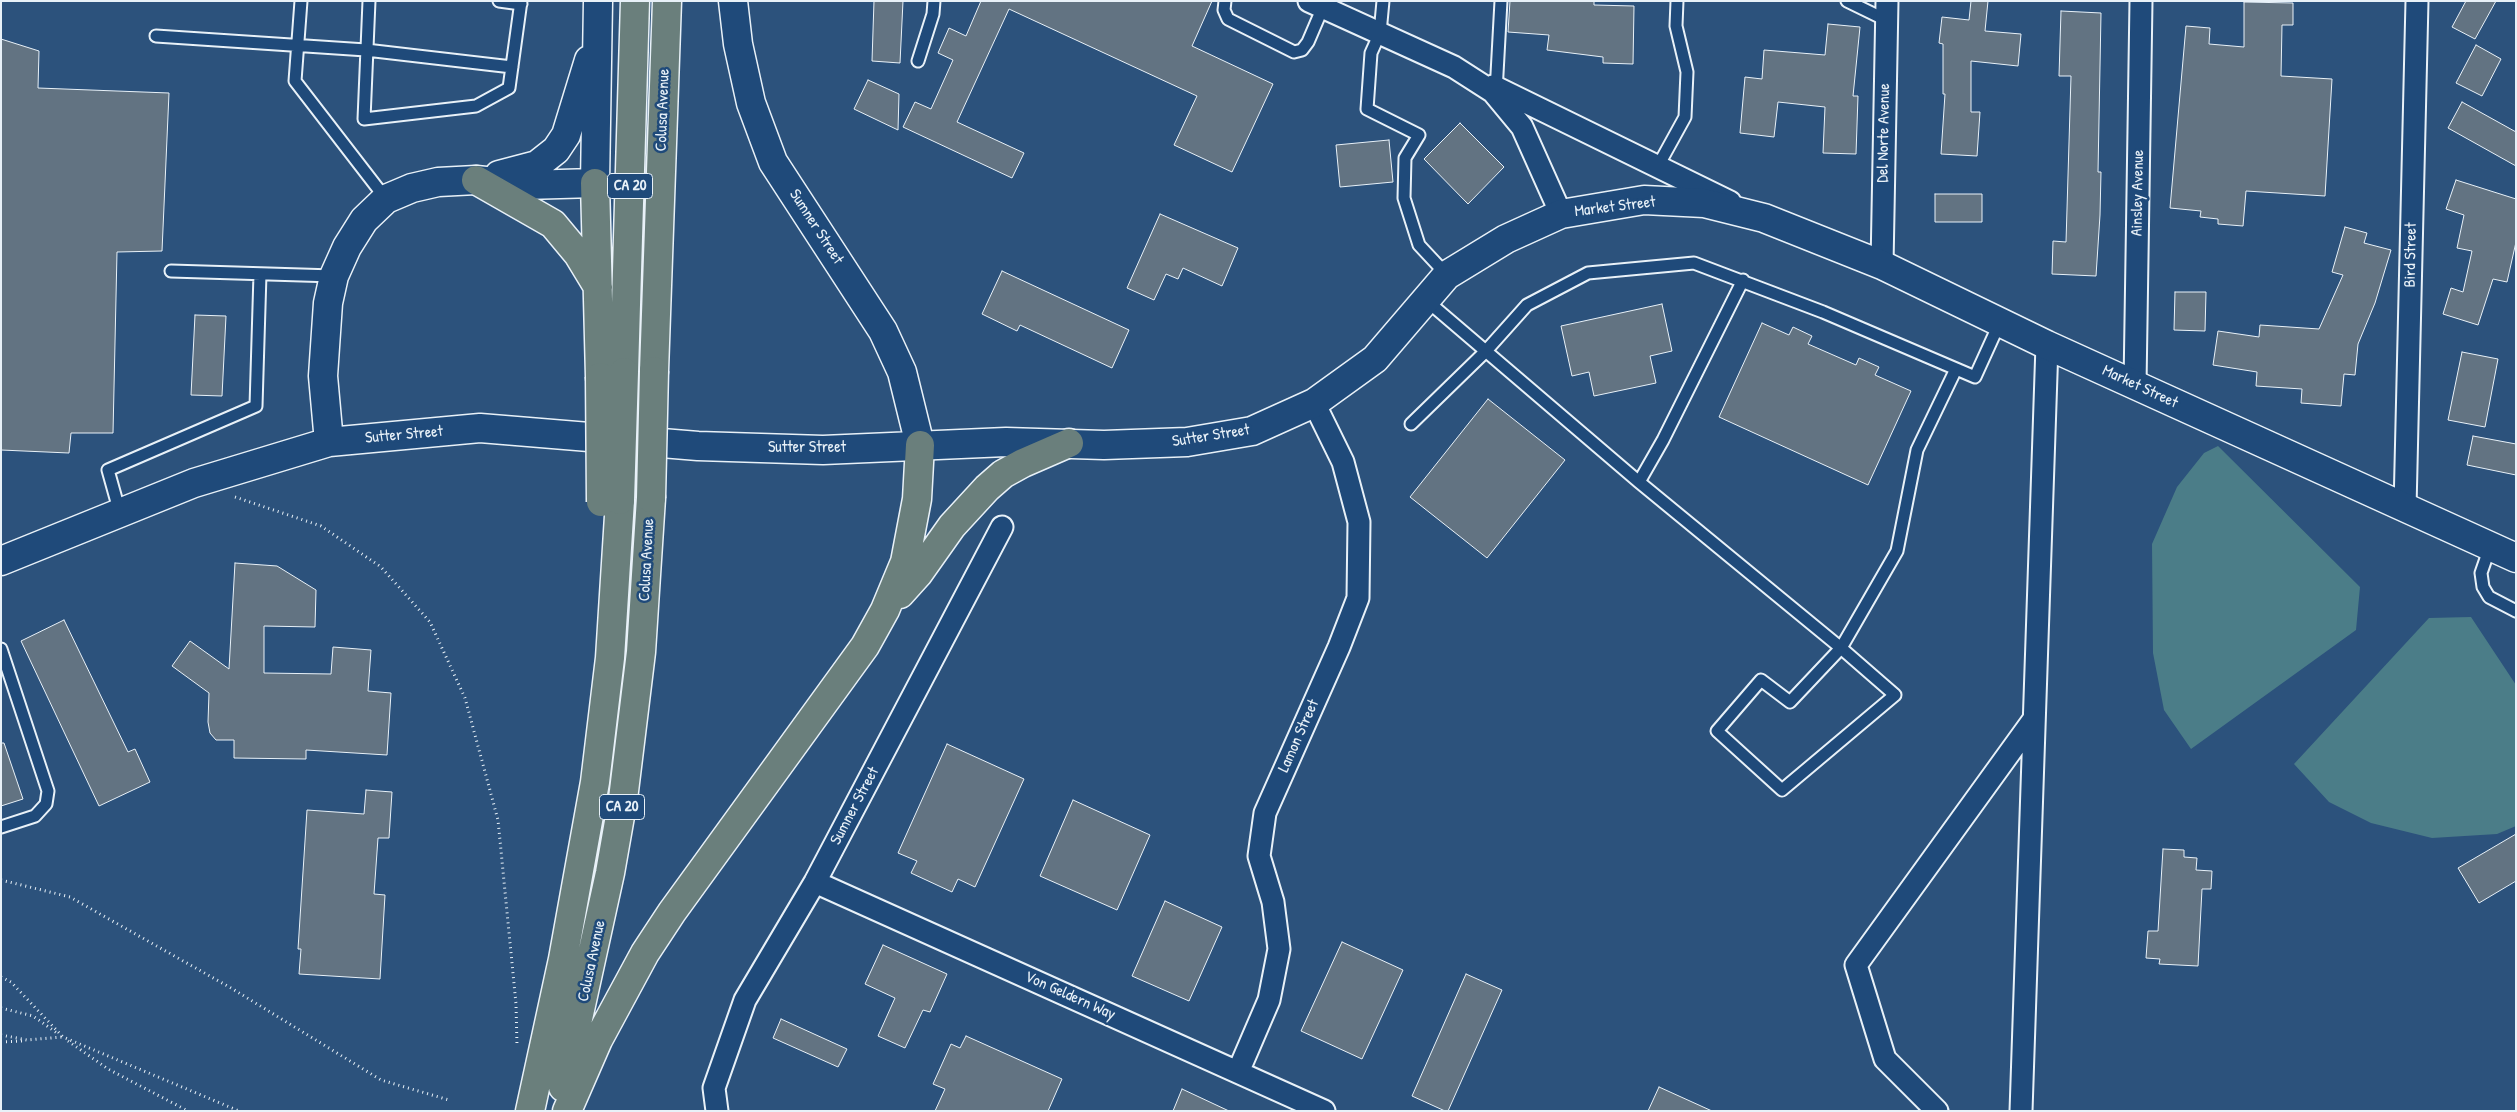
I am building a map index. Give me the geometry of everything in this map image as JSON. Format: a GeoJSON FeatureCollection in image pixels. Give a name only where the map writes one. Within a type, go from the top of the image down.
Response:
{"type":"FeatureCollection","features":[{"type":"Feature","properties":{"kind":"highway","name":"Colusa Avenue"},"geometry":{"type":"LineString","coordinates":[[530,1111],[586,841],[603,724],[610,658],[612,374],[635,1]]}},
{"type":"Feature","properties":{"kind":"highway","name":"Colusa Avenue"},"geometry":{"type":"LineString","coordinates":[[557,1111],[592,961],[623,799],[641,652],[651,498],[667,1]]}},
{"type":"Feature","properties":{"kind":"highway"},"geometry":{"type":"LineString","coordinates":[[476,180],[553,224],[578,254],[599,288]]}},
{"type":"Feature","properties":{"kind":"highway"},"geometry":{"type":"LineString","coordinates":[[596,183],[599,288],[612,374]]}},
{"type":"Feature","properties":{"kind":"highway"},"geometry":{"type":"LineString","coordinates":[[885,610],[918,574],[952,526],[987,488],[1003,474],[1023,463],[1069,443]]}},
{"type":"Feature","properties":{"kind":"highway"},"geometry":{"type":"LineString","coordinates":[[567,1111],[598,1040],[645,953],[693,882],[865,646],[885,610],[905,562],[917,498],[920,445]]}},
{"type":"Feature","properties":{"kind":"main road"},"geometry":{"type":"LineString","coordinates":[[329,442],[323,376],[328,303],[334,276],[347,247],[364,220],[386,200],[412,188],[438,182],[476,180],[525,185],[596,183],[598,1]]}},
{"type":"Feature","properties":{"kind":"main road","name":"Sumner Street"},"geometry":{"type":"LineString","coordinates":[[734,1],[738,44],[751,103],[773,162],[883,331],[902,372],[920,445]]}},
{"type":"Feature","properties":{"kind":"main road"},"geometry":{"type":"LineString","coordinates":[[476,180],[537,165],[556,150],[566,135],[598,33]]}},
{"type":"Feature","properties":{"kind":"main road","name":"Market Street"},"geometry":{"type":"LineString","coordinates":[[1561,214],[1644,200],[1704,202],[1764,218],[1882,264],[2047,345],[2516,558]]}},
{"type":"Feature","properties":{"kind":"main road","name":"Sutter Street"},"geometry":{"type":"LineString","coordinates":[[1,561],[194,483],[329,442],[480,428],[708,446],[823,450],[920,445],[1069,443],[1104,445],[1187,442],[1252,430],[1314,404],[1375,359],[1447,275],[1506,239],[1561,214]]}},
{"type":"Feature","properties":{"kind":"street","name":"Ainsley Avenue"},"geometry":{"type":"LineString","coordinates":[[2135,385],[2141,1]]}},
{"type":"Feature","properties":{"kind":"street","name":"Bird Street"},"geometry":{"type":"LineString","coordinates":[[2405,508],[2417,1]]}},
{"type":"Feature","properties":{"kind":"street","name":"Market Street"},"geometry":{"type":"LineString","coordinates":[[1316,4],[1454,67],[1496,92],[1658,166],[1764,218]]}},
{"type":"Feature","properties":{"kind":"street","name":"Del Norte Avenue"},"geometry":{"type":"LineString","coordinates":[[1882,264],[1887,11]]}},
{"type":"Feature","properties":{"kind":"street","name":"Market Street"},"geometry":{"type":"LineString","coordinates":[[1496,92],[1522,127],[1561,214]]}},
{"type":"Feature","properties":{"kind":"street"},"geometry":{"type":"LineString","coordinates":[[2021,1111],[2047,345]]}},
{"type":"Feature","properties":{"kind":"street","name":"Lamon Street"},"geometry":{"type":"LineString","coordinates":[[1238,1072],[1269,1000],[1279,949],[1273,902],[1259,856],[1265,813],[1339,647],[1358,598],[1359,522],[1343,462],[1314,404]]}},
{"type":"Feature","properties":{"kind":"street","name":"Sumner Street"},"geometry":{"type":"LineString","coordinates":[[717,1111],[714,1088],[745,1000],[816,882],[1002,527]]}},
{"type":"Feature","properties":{"kind":"street"},"geometry":{"type":"LineString","coordinates":[[1937,1111],[1885,1059],[1856,965],[2034,719]]}},
{"type":"Feature","properties":{"kind":"street","name":"Von Geldern Way"},"geometry":{"type":"LineString","coordinates":[[816,882],[1324,1111]]}},
{"type":"Feature","properties":{"kind":"lane"},"geometry":{"type":"LineString","coordinates":[[301,1],[295,81],[386,200]]}},
{"type":"Feature","properties":{"kind":"lane"},"geometry":{"type":"LineString","coordinates":[[369,1],[364,119],[476,106],[509,88],[521,3],[499,1]]}},
{"type":"Feature","properties":{"kind":"lane"},"geometry":{"type":"LineString","coordinates":[[918,61],[933,14],[934,1]]}},
{"type":"Feature","properties":{"kind":"lane"},"geometry":{"type":"LineString","coordinates":[[1225,1],[1224,10],[1228,19],[1294,52],[1302,50],[1308,42],[1316,4]]}},
{"type":"Feature","properties":{"kind":"lane"},"geometry":{"type":"LineString","coordinates":[[1383,1],[1380,33],[1370,53],[1367,109],[1419,135],[1405,158],[1404,198],[1419,245],[1447,275]]}},
{"type":"Feature","properties":{"kind":"lane"},"geometry":{"type":"LineString","coordinates":[[1496,92],[1501,1]]}},
{"type":"Feature","properties":{"kind":"lane"},"geometry":{"type":"LineString","coordinates":[[1658,166],[1685,117],[1687,72],[1676,26],[1677,1]]}},
{"type":"Feature","properties":{"kind":"lane"},"geometry":{"type":"LineString","coordinates":[[1847,1],[1887,11]]}},
{"type":"Feature","properties":{"kind":"lane"},"geometry":{"type":"LineString","coordinates":[[156,36],[366,50],[512,67]]}},
{"type":"Feature","properties":{"kind":"lane"},"geometry":{"type":"LineString","coordinates":[[1410,424],[1485,352],[1528,306],[1588,273],[1694,263],[1743,280],[1976,377],[2000,322]]}},
{"type":"Feature","properties":{"kind":"lane"},"geometry":{"type":"LineString","coordinates":[[171,271],[334,276]]}},
{"type":"Feature","properties":{"kind":"lane"},"geometry":{"type":"LineString","coordinates":[[120,513],[108,470],[256,406],[260,274]]}},
{"type":"Feature","properties":{"kind":"lane"},"geometry":{"type":"LineString","coordinates":[[1639,482],[1663,440],[1743,280]]}},
{"type":"Feature","properties":{"kind":"lane"},"geometry":{"type":"LineString","coordinates":[[1426,300],[1639,482],[1841,648],[1895,695],[1782,790],[1717,731],[1761,680],[1790,702],[1841,648],[1897,551],[1917,450],[1956,369]]}},
{"type":"Feature","properties":{"kind":"lane"},"geometry":{"type":"LineString","coordinates":[[2490,547],[2482,573],[2483,588],[2489,597],[2516,611]]}},
{"type":"Feature","properties":{"kind":"lane"},"geometry":{"type":"LineString","coordinates":[[1,650],[48,791],[46,804],[35,816],[1,827]]}},
{"type":"Feature","properties":{"kind":"path"},"geometry":{"type":"LineString","coordinates":[[229,495],[321,526],[381,567],[430,622],[465,698],[498,820],[516,1004],[518,1052]]}},
{"type":"Feature","properties":{"kind":"path"},"geometry":{"type":"LineString","coordinates":[[1,880],[70,897],[230,988],[381,1080],[449,1100]]}},
{"type":"Feature","properties":{"kind":"path"},"geometry":{"type":"LineString","coordinates":[[1,977],[12,982],[63,1037],[239,1111]]}},
{"type":"Feature","properties":{"kind":"path"},"geometry":{"type":"LineString","coordinates":[[1,1008],[32,1016],[108,1069],[188,1111]]}},
{"type":"Feature","properties":{"kind":"path"},"geometry":{"type":"LineString","coordinates":[[1,1035],[27,1040]]}},
{"type":"Feature","properties":{"kind":"path"},"geometry":{"type":"LineString","coordinates":[[1,1042],[63,1037]]}},
{"type":"Feature","properties":{"kind":"green space"},"geometry":{"type":"Polygon","coordinates":[[[2218,446],[2360,587],[2356,630],[2191,749],[2164,710],[2153,653],[2152,544],[2177,487],[2204,453],[2218,446]]]}},
{"type":"Feature","properties":{"kind":"green space"},"geometry":{"type":"Polygon","coordinates":[[[2471,617],[2516,685],[2516,826],[2497,834],[2432,838],[2371,823],[2329,802],[2294,764],[2429,618],[2471,617]]]}},
{"type":"Feature","properties":{"kind":"building"},"geometry":{"type":"Polygon","coordinates":[[[874,1],[903,1],[900,63],[872,61],[874,1]]]}},
{"type":"Feature","properties":{"kind":"building"},"geometry":{"type":"Polygon","coordinates":[[[981,1],[1212,1],[1192,46],[1273,84],[1232,172],[1174,145],[1197,96],[1009,9],[957,122],[1024,153],[1012,178],[903,127],[915,102],[931,109],[953,60],[938,53],[949,28],[966,36],[981,1]]]}},
{"type":"Feature","properties":{"kind":"building"},"geometry":{"type":"Polygon","coordinates":[[[1510,1],[1594,1],[1594,5],[1634,6],[1633,64],[1603,63],[1603,57],[1547,50],[1549,35],[1508,32],[1510,1]]]}},
{"type":"Feature","properties":{"kind":"building"},"geometry":{"type":"Polygon","coordinates":[[[1971,1],[1988,1],[1985,31],[2021,34],[2018,66],[1971,61],[1971,112],[1980,112],[1977,156],[1941,154],[1945,94],[1943,94],[1943,44],[1939,43],[1942,17],[1969,20],[1971,1]]]}},
{"type":"Feature","properties":{"kind":"building"},"geometry":{"type":"Polygon","coordinates":[[[2466,1],[2496,1],[2475,39],[2452,27],[2466,1]]]}},
{"type":"Feature","properties":{"kind":"building"},"geometry":{"type":"Polygon","coordinates":[[[2244,2],[2293,3],[2293,25],[2282,25],[2281,76],[2332,79],[2325,196],[2246,191],[2243,226],[2218,224],[2218,219],[2200,217],[2201,211],[2170,208],[2186,26],[2210,28],[2209,44],[2244,47],[2244,2]]]}},
{"type":"Feature","properties":{"kind":"building"},"geometry":{"type":"Polygon","coordinates":[[[2061,11],[2101,13],[2098,172],[2101,172],[2096,276],[2052,274],[2053,241],[2066,242],[2071,76],[2059,76],[2061,11]]]}},
{"type":"Feature","properties":{"kind":"building"},"geometry":{"type":"Polygon","coordinates":[[[1828,24],[1860,27],[1853,96],[1858,96],[1856,154],[1823,153],[1825,107],[1778,102],[1774,137],[1740,133],[1745,77],[1762,79],[1764,50],[1825,55],[1828,24]]]}},
{"type":"Feature","properties":{"kind":"building"},"geometry":{"type":"Polygon","coordinates":[[[1,39],[39,51],[38,88],[169,93],[162,251],[117,252],[113,433],[71,433],[69,453],[1,450],[1,39]]]}},
{"type":"Feature","properties":{"kind":"building"},"geometry":{"type":"Polygon","coordinates":[[[2476,45],[2501,59],[2482,96],[2456,83],[2476,45]]]}},
{"type":"Feature","properties":{"kind":"building"},"geometry":{"type":"Polygon","coordinates":[[[868,80],[899,94],[898,130],[854,109],[868,80]]]}},
{"type":"Feature","properties":{"kind":"building"},"geometry":{"type":"Polygon","coordinates":[[[2462,102],[2516,132],[2516,166],[2448,128],[2462,102]]]}},
{"type":"Feature","properties":{"kind":"building"},"geometry":{"type":"Polygon","coordinates":[[[1460,123],[1504,167],[1468,204],[1424,159],[1460,123]]]}},
{"type":"Feature","properties":{"kind":"building"},"geometry":{"type":"Polygon","coordinates":[[[1389,140],[1393,182],[1340,187],[1336,145],[1389,140]]]}},
{"type":"Feature","properties":{"kind":"building"},"geometry":{"type":"Polygon","coordinates":[[[2456,180],[2516,199],[2516,242],[2507,282],[2493,279],[2478,325],[2443,314],[2451,288],[2463,292],[2472,251],[2457,248],[2464,215],[2446,209],[2456,180]]]}},
{"type":"Feature","properties":{"kind":"building"},"geometry":{"type":"Polygon","coordinates":[[[1935,194],[1982,194],[1982,222],[1935,222],[1935,194]]]}},
{"type":"Feature","properties":{"kind":"building"},"geometry":{"type":"Polygon","coordinates":[[[1160,214],[1238,248],[1222,286],[1183,268],[1178,279],[1166,274],[1154,300],[1127,288],[1160,214]]]}},
{"type":"Feature","properties":{"kind":"building"},"geometry":{"type":"Polygon","coordinates":[[[2345,227],[2367,233],[2364,243],[2391,250],[2375,303],[2358,344],[2355,375],[2344,374],[2341,406],[2301,403],[2302,389],[2256,386],[2257,372],[2213,365],[2218,331],[2259,337],[2260,325],[2319,329],[2343,275],[2332,272],[2345,227]]]}},
{"type":"Feature","properties":{"kind":"building"},"geometry":{"type":"Polygon","coordinates":[[[1002,271],[1129,330],[1112,368],[1020,325],[1017,331],[982,314],[1002,271]]]}},
{"type":"Feature","properties":{"kind":"building"},"geometry":{"type":"Polygon","coordinates":[[[2175,292],[2206,292],[2205,331],[2174,330],[2175,292]]]}},
{"type":"Feature","properties":{"kind":"building"},"geometry":{"type":"Polygon","coordinates":[[[1662,304],[1672,351],[1650,356],[1656,383],[1594,396],[1589,372],[1572,376],[1561,326],[1662,304]]]}},
{"type":"Feature","properties":{"kind":"building"},"geometry":{"type":"Polygon","coordinates":[[[195,315],[226,316],[222,396],[191,395],[195,315]]]}},
{"type":"Feature","properties":{"kind":"building"},"geometry":{"type":"Polygon","coordinates":[[[1762,323],[1789,335],[1793,327],[1812,336],[1808,344],[1856,365],[1859,358],[1879,367],[1875,375],[1911,391],[1868,485],[1719,417],[1762,323]]]}},
{"type":"Feature","properties":{"kind":"building"},"geometry":{"type":"Polygon","coordinates":[[[2462,352],[2498,359],[2485,427],[2448,420],[2462,352]]]}},
{"type":"Feature","properties":{"kind":"building"},"geometry":{"type":"Polygon","coordinates":[[[1488,399],[1565,460],[1487,558],[1410,497],[1488,399]]]}},
{"type":"Feature","properties":{"kind":"building"},"geometry":{"type":"Polygon","coordinates":[[[2473,436],[2516,444],[2516,475],[2467,465],[2473,436]]]}},
{"type":"Feature","properties":{"kind":"building"},"geometry":{"type":"Polygon","coordinates":[[[235,563],[277,566],[316,590],[315,627],[264,626],[264,673],[331,674],[333,647],[371,650],[368,691],[391,693],[387,755],[306,750],[306,759],[234,758],[234,740],[216,740],[210,733],[208,722],[209,693],[172,666],[190,641],[229,669],[235,563]]]}},
{"type":"Feature","properties":{"kind":"building"},"geometry":{"type":"Polygon","coordinates":[[[64,620],[128,752],[135,749],[150,782],[99,806],[21,641],[64,620]]]}},
{"type":"Feature","properties":{"kind":"building"},"geometry":{"type":"Polygon","coordinates":[[[1,743],[4,743],[23,799],[1,806],[1,743]]]}},
{"type":"Feature","properties":{"kind":"building"},"geometry":{"type":"Polygon","coordinates":[[[947,744],[1024,779],[975,887],[958,879],[952,892],[911,873],[917,861],[898,853],[947,744]]]}},
{"type":"Feature","properties":{"kind":"building"},"geometry":{"type":"Polygon","coordinates":[[[366,790],[392,792],[389,838],[378,838],[374,894],[385,895],[380,979],[299,974],[301,949],[298,949],[307,810],[364,814],[366,790]]]}},
{"type":"Feature","properties":{"kind":"building"},"geometry":{"type":"Polygon","coordinates":[[[1073,800],[1150,835],[1117,910],[1040,876],[1073,800]]]}},
{"type":"Feature","properties":{"kind":"building"},"geometry":{"type":"Polygon","coordinates":[[[2516,834],[2516,881],[2479,903],[2458,868],[2516,834]]]}},
{"type":"Feature","properties":{"kind":"building"},"geometry":{"type":"Polygon","coordinates":[[[2163,849],[2184,850],[2184,857],[2197,858],[2196,870],[2212,871],[2211,889],[2202,889],[2198,966],[2159,964],[2160,959],[2146,958],[2148,931],[2158,931],[2163,849]]]}},
{"type":"Feature","properties":{"kind":"building"},"geometry":{"type":"Polygon","coordinates":[[[1165,901],[1222,927],[1189,1001],[1132,976],[1165,901]]]}},
{"type":"Feature","properties":{"kind":"building"},"geometry":{"type":"Polygon","coordinates":[[[1342,942],[1403,970],[1362,1059],[1301,1031],[1342,942]]]}},
{"type":"Feature","properties":{"kind":"building"},"geometry":{"type":"Polygon","coordinates":[[[883,945],[947,974],[930,1012],[923,1010],[905,1048],[878,1036],[895,998],[865,984],[883,945]]]}},
{"type":"Feature","properties":{"kind":"building"},"geometry":{"type":"Polygon","coordinates":[[[1466,974],[1502,990],[1448,1111],[1445,1111],[1412,1096],[1466,974]]]}},
{"type":"Feature","properties":{"kind":"building"},"geometry":{"type":"Polygon","coordinates":[[[781,1019],[847,1049],[838,1067],[773,1038],[781,1019]]]}},
{"type":"Feature","properties":{"kind":"building"},"geometry":{"type":"Polygon","coordinates":[[[966,1036],[1062,1079],[1048,1111],[935,1111],[945,1089],[933,1084],[951,1044],[960,1048],[966,1036]]]}},
{"type":"Feature","properties":{"kind":"building"},"geometry":{"type":"Polygon","coordinates":[[[1659,1087],[1712,1111],[1648,1111],[1659,1087]]]}},
{"type":"Feature","properties":{"kind":"building"},"geometry":{"type":"Polygon","coordinates":[[[1182,1089],[1229,1111],[1173,1111],[1182,1089]]]}}]}
